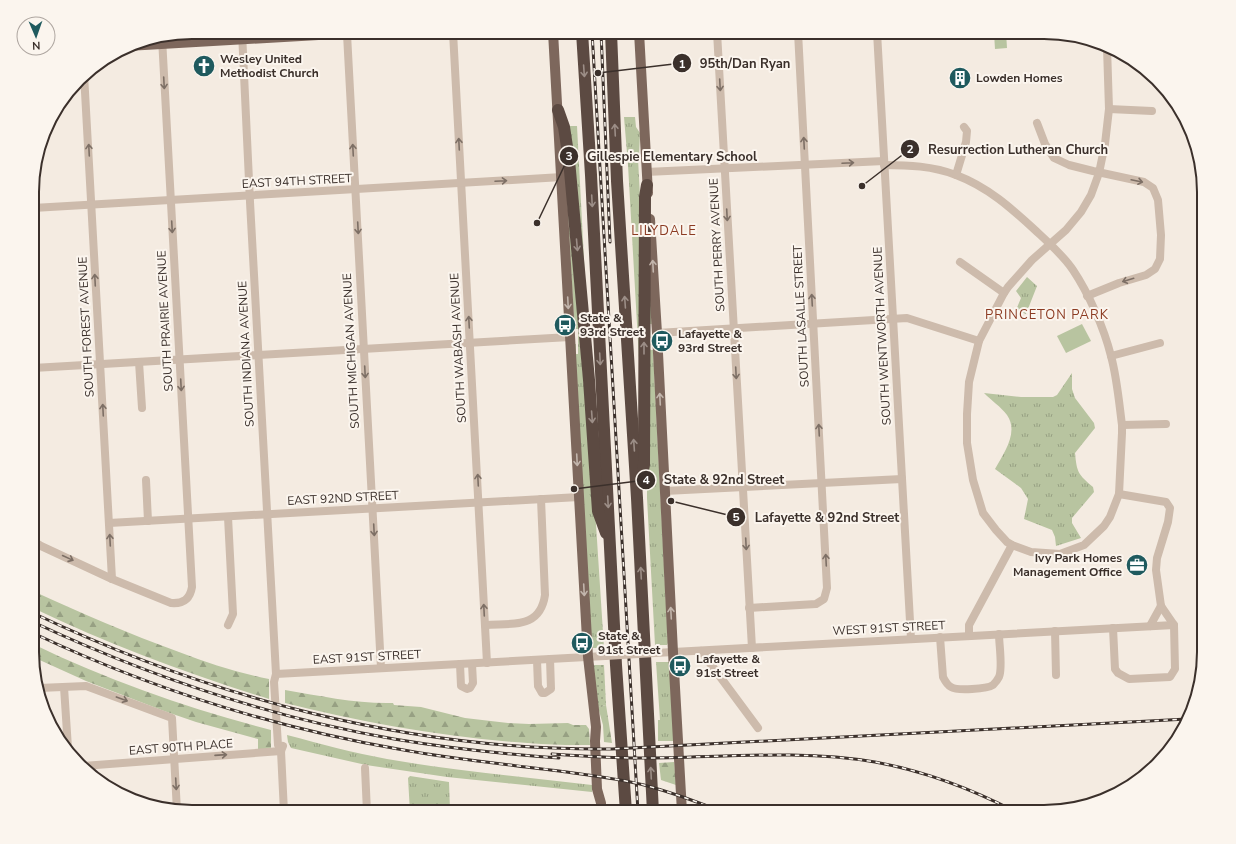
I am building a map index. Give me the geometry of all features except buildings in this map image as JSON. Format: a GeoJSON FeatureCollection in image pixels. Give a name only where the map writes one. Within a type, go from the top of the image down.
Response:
{"type":"FeatureCollection","features":[{"type":"Feature","properties":{"kind":"highway"},"geometry":{"type":"LineString","coordinates":[[582,39],[611,546],[616,665],[626,805]]}},
{"type":"Feature","properties":{"kind":"highway"},"geometry":{"type":"LineString","coordinates":[[611,39],[617,181],[637,498],[654,805]]}},
{"type":"Feature","properties":{"kind":"highway"},"geometry":{"type":"LineString","coordinates":[[558,110],[564,127],[569,160],[589,380],[598,511],[611,546]]}},
{"type":"Feature","properties":{"kind":"highway"},"geometry":{"type":"LineString","coordinates":[[637,498],[644,465],[645,197],[647,185]]}},
{"type":"Feature","properties":{"kind":"main road"},"geometry":{"type":"LineString","coordinates":[[169,41],[194,39]]}},
{"type":"Feature","properties":{"kind":"main road"},"geometry":{"type":"LineString","coordinates":[[553,39],[588,657],[596,727],[602,741],[604,791],[601,805]]}},
{"type":"Feature","properties":{"kind":"main road"},"geometry":{"type":"LineString","coordinates":[[639,39],[646,172],[657,333],[672,652],[682,805]]}},
{"type":"Feature","properties":{"kind":"street","name":"SOUTH INDIANA AVENUE"},"geometry":{"type":"LineString","coordinates":[[242,39],[276,674],[279,682],[283,745],[281,751],[284,805]]}},
{"type":"Feature","properties":{"kind":"street","name":"SOUTH MICHIGAN AVENUE"},"geometry":{"type":"LineString","coordinates":[[347,39],[381,668]]}},
{"type":"Feature","properties":{"kind":"street","name":"SOUTH WABASH AVENUE"},"geometry":{"type":"LineString","coordinates":[[452,39],[462,183],[487,663]]}},
{"type":"Feature","properties":{"kind":"street","name":"SOUTH PERRY AVENUE"},"geometry":{"type":"LineString","coordinates":[[718,39],[752,648]]}},
{"type":"Feature","properties":{"kind":"street","name":"SOUTH LASALLE STREET"},"geometry":{"type":"LineString","coordinates":[[749,608],[816,604],[824,599],[827,588],[798,39]]}},
{"type":"Feature","properties":{"kind":"street","name":"SOUTH WENTWORTH AVENUE"},"geometry":{"type":"LineString","coordinates":[[877,39],[911,639]]}},
{"type":"Feature","properties":{"kind":"street","name":"SOUTH PRAIRIE AVENUE"},"geometry":{"type":"LineString","coordinates":[[112,579],[171,603],[186,600],[192,587],[162,42]]}},
{"type":"Feature","properties":{"kind":"street"},"geometry":{"type":"LineString","coordinates":[[646,172],[884,163],[939,170],[956,175],[979,185],[1003,201],[1051,245],[1073,269],[1101,327],[1111,356],[1122,425],[1119,494],[1110,517],[1104,526],[1084,545],[1060,554],[1031,552],[1012,546],[996,530],[983,513],[973,480],[967,443],[967,407],[970,378],[979,342],[1004,293],[1032,260],[1051,245],[1081,212],[1091,195],[1099,173],[1105,144],[1109,109],[1107,53]]}},
{"type":"Feature","properties":{"kind":"street","name":"SOUTH FOREST AVENUE"},"geometry":{"type":"LineString","coordinates":[[85,83],[112,579]]}},
{"type":"Feature","properties":{"kind":"street"},"geometry":{"type":"LineString","coordinates":[[1109,109],[1152,111]]}},
{"type":"Feature","properties":{"kind":"street"},"geometry":{"type":"LineString","coordinates":[[1037,123],[1045,144],[1054,158],[1069,165],[1144,182],[1152,188],[1158,200],[1161,235],[1160,259],[1155,269],[1146,275],[1119,283],[1087,296]]}},
{"type":"Feature","properties":{"kind":"street"},"geometry":{"type":"LineString","coordinates":[[956,175],[966,142],[967,131],[964,127]]}},
{"type":"Feature","properties":{"kind":"street","name":"EAST 94TH STREET"},"geometry":{"type":"LineString","coordinates":[[39,208],[562,177]]}},
{"type":"Feature","properties":{"kind":"street"},"geometry":{"type":"LineString","coordinates":[[960,262],[1004,293]]}},
{"type":"Feature","properties":{"kind":"street"},"geometry":{"type":"LineString","coordinates":[[657,333],[907,318],[979,342]]}},
{"type":"Feature","properties":{"kind":"street"},"geometry":{"type":"LineString","coordinates":[[39,368],[570,337]]}},
{"type":"Feature","properties":{"kind":"street"},"geometry":{"type":"LineString","coordinates":[[1111,356],[1160,343]]}},
{"type":"Feature","properties":{"kind":"street"},"geometry":{"type":"LineString","coordinates":[[139,362],[142,408]]}},
{"type":"Feature","properties":{"kind":"street"},"geometry":{"type":"LineString","coordinates":[[1122,425],[1166,424]]}},
{"type":"Feature","properties":{"kind":"street"},"geometry":{"type":"LineString","coordinates":[[146,480],[148,521]]}},
{"type":"Feature","properties":{"kind":"street"},"geometry":{"type":"LineString","coordinates":[[665,491],[902,480]]}},
{"type":"Feature","properties":{"kind":"street"},"geometry":{"type":"LineString","coordinates":[[1113,628],[1115,669],[1118,673],[1129,679],[1170,676],[1175,667],[1174,625],[1161,606],[1156,570],[1157,558],[1168,522],[1170,508],[1166,502],[1119,494]]}},
{"type":"Feature","properties":{"kind":"street","name":"EAST 92ND STREET"},"geometry":{"type":"LineString","coordinates":[[109,523],[579,497]]}},
{"type":"Feature","properties":{"kind":"street"},"geometry":{"type":"LineString","coordinates":[[485,625],[520,623],[538,615],[542,609],[545,595],[541,500]]}},
{"type":"Feature","properties":{"kind":"street"},"geometry":{"type":"LineString","coordinates":[[228,517],[233,614],[228,625]]}},
{"type":"Feature","properties":{"kind":"street"},"geometry":{"type":"LineString","coordinates":[[39,545],[112,579]]}},
{"type":"Feature","properties":{"kind":"street"},"geometry":{"type":"LineString","coordinates":[[969,636],[969,625],[1012,546]]}},
{"type":"Feature","properties":{"kind":"street"},"geometry":{"type":"LineString","coordinates":[[1150,626],[1161,606]]}},
{"type":"Feature","properties":{"kind":"street","name":"WEST 91ST STREET"},"geometry":{"type":"LineString","coordinates":[[605,656],[1174,625]]}},
{"type":"Feature","properties":{"kind":"street"},"geometry":{"type":"LineString","coordinates":[[1055,631],[1056,675]]}},
{"type":"Feature","properties":{"kind":"street"},"geometry":{"type":"LineString","coordinates":[[940,638],[943,677],[946,683],[957,689],[986,688],[993,685],[999,677],[998,634]]}},
{"type":"Feature","properties":{"kind":"street"},"geometry":{"type":"LineString","coordinates":[[701,651],[758,728]]}},
{"type":"Feature","properties":{"kind":"street","name":"EAST 91ST STREET"},"geometry":{"type":"LineString","coordinates":[[276,674],[605,656]]}},
{"type":"Feature","properties":{"kind":"street"},"geometry":{"type":"LineString","coordinates":[[537,660],[538,686],[542,693],[545,693],[550,689],[550,659]]}},
{"type":"Feature","properties":{"kind":"street"},"geometry":{"type":"LineString","coordinates":[[460,664],[461,686],[467,689],[470,688],[473,683],[472,664]]}},
{"type":"Feature","properties":{"kind":"street"},"geometry":{"type":"LineString","coordinates":[[43,688],[86,686],[172,718],[177,804]]}},
{"type":"Feature","properties":{"kind":"street"},"geometry":{"type":"LineString","coordinates":[[64,687],[67,740]]}},
{"type":"Feature","properties":{"kind":"street","name":"EAST 90TH PLACE"},"geometry":{"type":"LineString","coordinates":[[90,766],[281,751]]}},
{"type":"Feature","properties":{"kind":"street"},"geometry":{"type":"LineString","coordinates":[[365,768],[367,805]]}},
{"type":"Feature","properties":{"kind":"green space"},"geometry":{"type":"Polygon","coordinates":[[[994,39],[1006,39],[1007,48],[995,49],[994,39]]]}},
{"type":"Feature","properties":{"kind":"green space"},"geometry":{"type":"Polygon","coordinates":[[[624,117],[635,117],[636,127],[640,133],[638,158],[642,236],[640,377],[628,165],[624,117]]]}},
{"type":"Feature","properties":{"kind":"green space"},"geometry":{"type":"Polygon","coordinates":[[[567,126],[577,126],[585,279],[567,126]]]}},
{"type":"Feature","properties":{"kind":"green space"},"geometry":{"type":"Polygon","coordinates":[[[567,197],[595,509],[604,648],[591,648],[574,344],[576,344],[576,354],[578,354],[578,329],[575,329],[574,324],[567,197]]]}},
{"type":"Feature","properties":{"kind":"green space"},"geometry":{"type":"Polygon","coordinates":[[[648,249],[652,324],[649,324],[650,349],[653,350],[667,645],[655,645],[647,498],[648,249]]]}},
{"type":"Feature","properties":{"kind":"green space"},"geometry":{"type":"Polygon","coordinates":[[[1027,277],[1037,286],[1026,314],[1016,310],[1021,298],[1016,291],[1027,277]]]}},
{"type":"Feature","properties":{"kind":"green space"},"geometry":{"type":"Polygon","coordinates":[[[1082,324],[1091,341],[1066,353],[1057,336],[1082,324]]]}},
{"type":"Feature","properties":{"kind":"green space"},"geometry":{"type":"Polygon","coordinates":[[[1072,373],[1072,389],[1075,398],[1094,423],[1095,428],[1075,453],[1079,473],[1093,487],[1094,492],[1072,518],[1072,523],[1081,538],[1056,546],[1055,537],[1052,530],[1024,519],[1028,499],[1021,488],[995,469],[1009,442],[1011,428],[1007,415],[984,393],[1021,397],[1053,397],[1057,395],[1072,373]]]}},
{"type":"Feature","properties":{"kind":"green space"},"geometry":{"type":"Polygon","coordinates":[[[39,594],[105,623],[160,645],[223,667],[269,679],[269,699],[150,658],[62,622],[39,611],[39,594]]]}},
{"type":"Feature","properties":{"kind":"green space"},"geometry":{"type":"Polygon","coordinates":[[[39,647],[91,670],[150,693],[210,713],[271,730],[271,749],[258,749],[258,739],[196,722],[86,681],[39,660],[39,647]]]}},
{"type":"Feature","properties":{"kind":"green space"},"geometry":{"type":"Polygon","coordinates":[[[656,662],[669,662],[674,741],[658,741],[658,720],[660,720],[656,662]]]}},
{"type":"Feature","properties":{"kind":"green space"},"geometry":{"type":"Polygon","coordinates":[[[604,665],[606,705],[598,707],[593,666],[604,665]]]}},
{"type":"Feature","properties":{"kind":"green space"},"geometry":{"type":"Polygon","coordinates":[[[285,690],[352,701],[393,703],[394,705],[421,707],[465,718],[508,723],[568,723],[573,725],[586,725],[589,729],[590,745],[509,742],[412,730],[348,718],[285,703],[285,690]]]}},
{"type":"Feature","properties":{"kind":"green space"},"geometry":{"type":"Polygon","coordinates":[[[606,705],[612,743],[604,742],[603,725],[598,707],[606,705]]]}},
{"type":"Feature","properties":{"kind":"green space"},"geometry":{"type":"Polygon","coordinates":[[[287,735],[387,759],[464,770],[592,785],[592,792],[447,777],[366,765],[291,748],[287,735]]]}},
{"type":"Feature","properties":{"kind":"green space"},"geometry":{"type":"Polygon","coordinates":[[[674,762],[676,785],[661,780],[659,763],[674,762]]]}},
{"type":"Feature","properties":{"kind":"green space"},"geometry":{"type":"Polygon","coordinates":[[[410,776],[449,782],[450,805],[410,805],[408,778],[410,776]]]}},
{"type":"Feature","properties":{"kind":"railway"},"geometry":{"type":"LineString","coordinates":[[592,39],[638,805]]}},
{"type":"Feature","properties":{"kind":"railway"},"geometry":{"type":"LineString","coordinates":[[601,39],[610,242]]}},
{"type":"Feature","properties":{"kind":"railway"},"geometry":{"type":"LineString","coordinates":[[39,616],[102,644],[172,671],[243,694],[315,714],[388,730],[462,741],[537,747],[612,749],[1181,719]]}},
{"type":"Feature","properties":{"kind":"railway"},"geometry":{"type":"LineString","coordinates":[[39,625],[76,642],[165,677],[255,707],[301,719],[394,739],[517,755],[559,758]]}},
{"type":"Feature","properties":{"kind":"railway"},"geometry":{"type":"LineString","coordinates":[[39,636],[77,653],[166,688],[258,717],[304,729],[418,753],[623,780],[644,785],[705,805]]}},
{"type":"Feature","properties":{"kind":"railway"},"geometry":{"type":"LineString","coordinates":[[552,754],[628,758],[757,755],[846,758],[875,762],[912,770],[965,788],[1001,805]]}},
{"type":"Feature","properties":{"kind":"place","name":"Wesley United Methodist Church"},"geometry":{"type":"Point","coordinates":[204,66]}},
{"type":"Feature","properties":{"kind":"place","name":"95th/Dan Ryan"},"geometry":{"type":"Point","coordinates":[598,73]}},
{"type":"Feature","properties":{"kind":"place","name":"Lowden Homes"},"geometry":{"type":"Point","coordinates":[960,78]}},
{"type":"Feature","properties":{"kind":"place","name":"Resurrection Lutheran Church"},"geometry":{"type":"Point","coordinates":[862,186]}},
{"type":"Feature","properties":{"kind":"place","name":"Gillespie Elementary School"},"geometry":{"type":"Point","coordinates":[537,223]}},
{"type":"Feature","properties":{"kind":"place","name":"State & 93rd Street"},"geometry":{"type":"Point","coordinates":[565,325]}},
{"type":"Feature","properties":{"kind":"place","name":"Lafayette & 93rd Street"},"geometry":{"type":"Point","coordinates":[662,341]}},
{"type":"Feature","properties":{"kind":"place","name":"State & 92nd Street"},"geometry":{"type":"Point","coordinates":[574,489]}},
{"type":"Feature","properties":{"kind":"place","name":"Lafayette & 92nd Street"},"geometry":{"type":"Point","coordinates":[671,501]}},
{"type":"Feature","properties":{"kind":"place","name":"Ivy Park Homes Management Office"},"geometry":{"type":"Point","coordinates":[1137,565]}},
{"type":"Feature","properties":{"kind":"place","name":"State & 91st Street"},"geometry":{"type":"Point","coordinates":[582,643]}},
{"type":"Feature","properties":{"kind":"place","name":"Lafayette & 91st Street"},"geometry":{"type":"Point","coordinates":[680,666]}},
{"type":"Feature","properties":{"kind":"district","name":"LILYDALE"},"geometry":{"type":"Point","coordinates":[664,230]}},
{"type":"Feature","properties":{"kind":"district","name":"PRINCETON PARK"},"geometry":{"type":"Point","coordinates":[1047,314]}}]}
